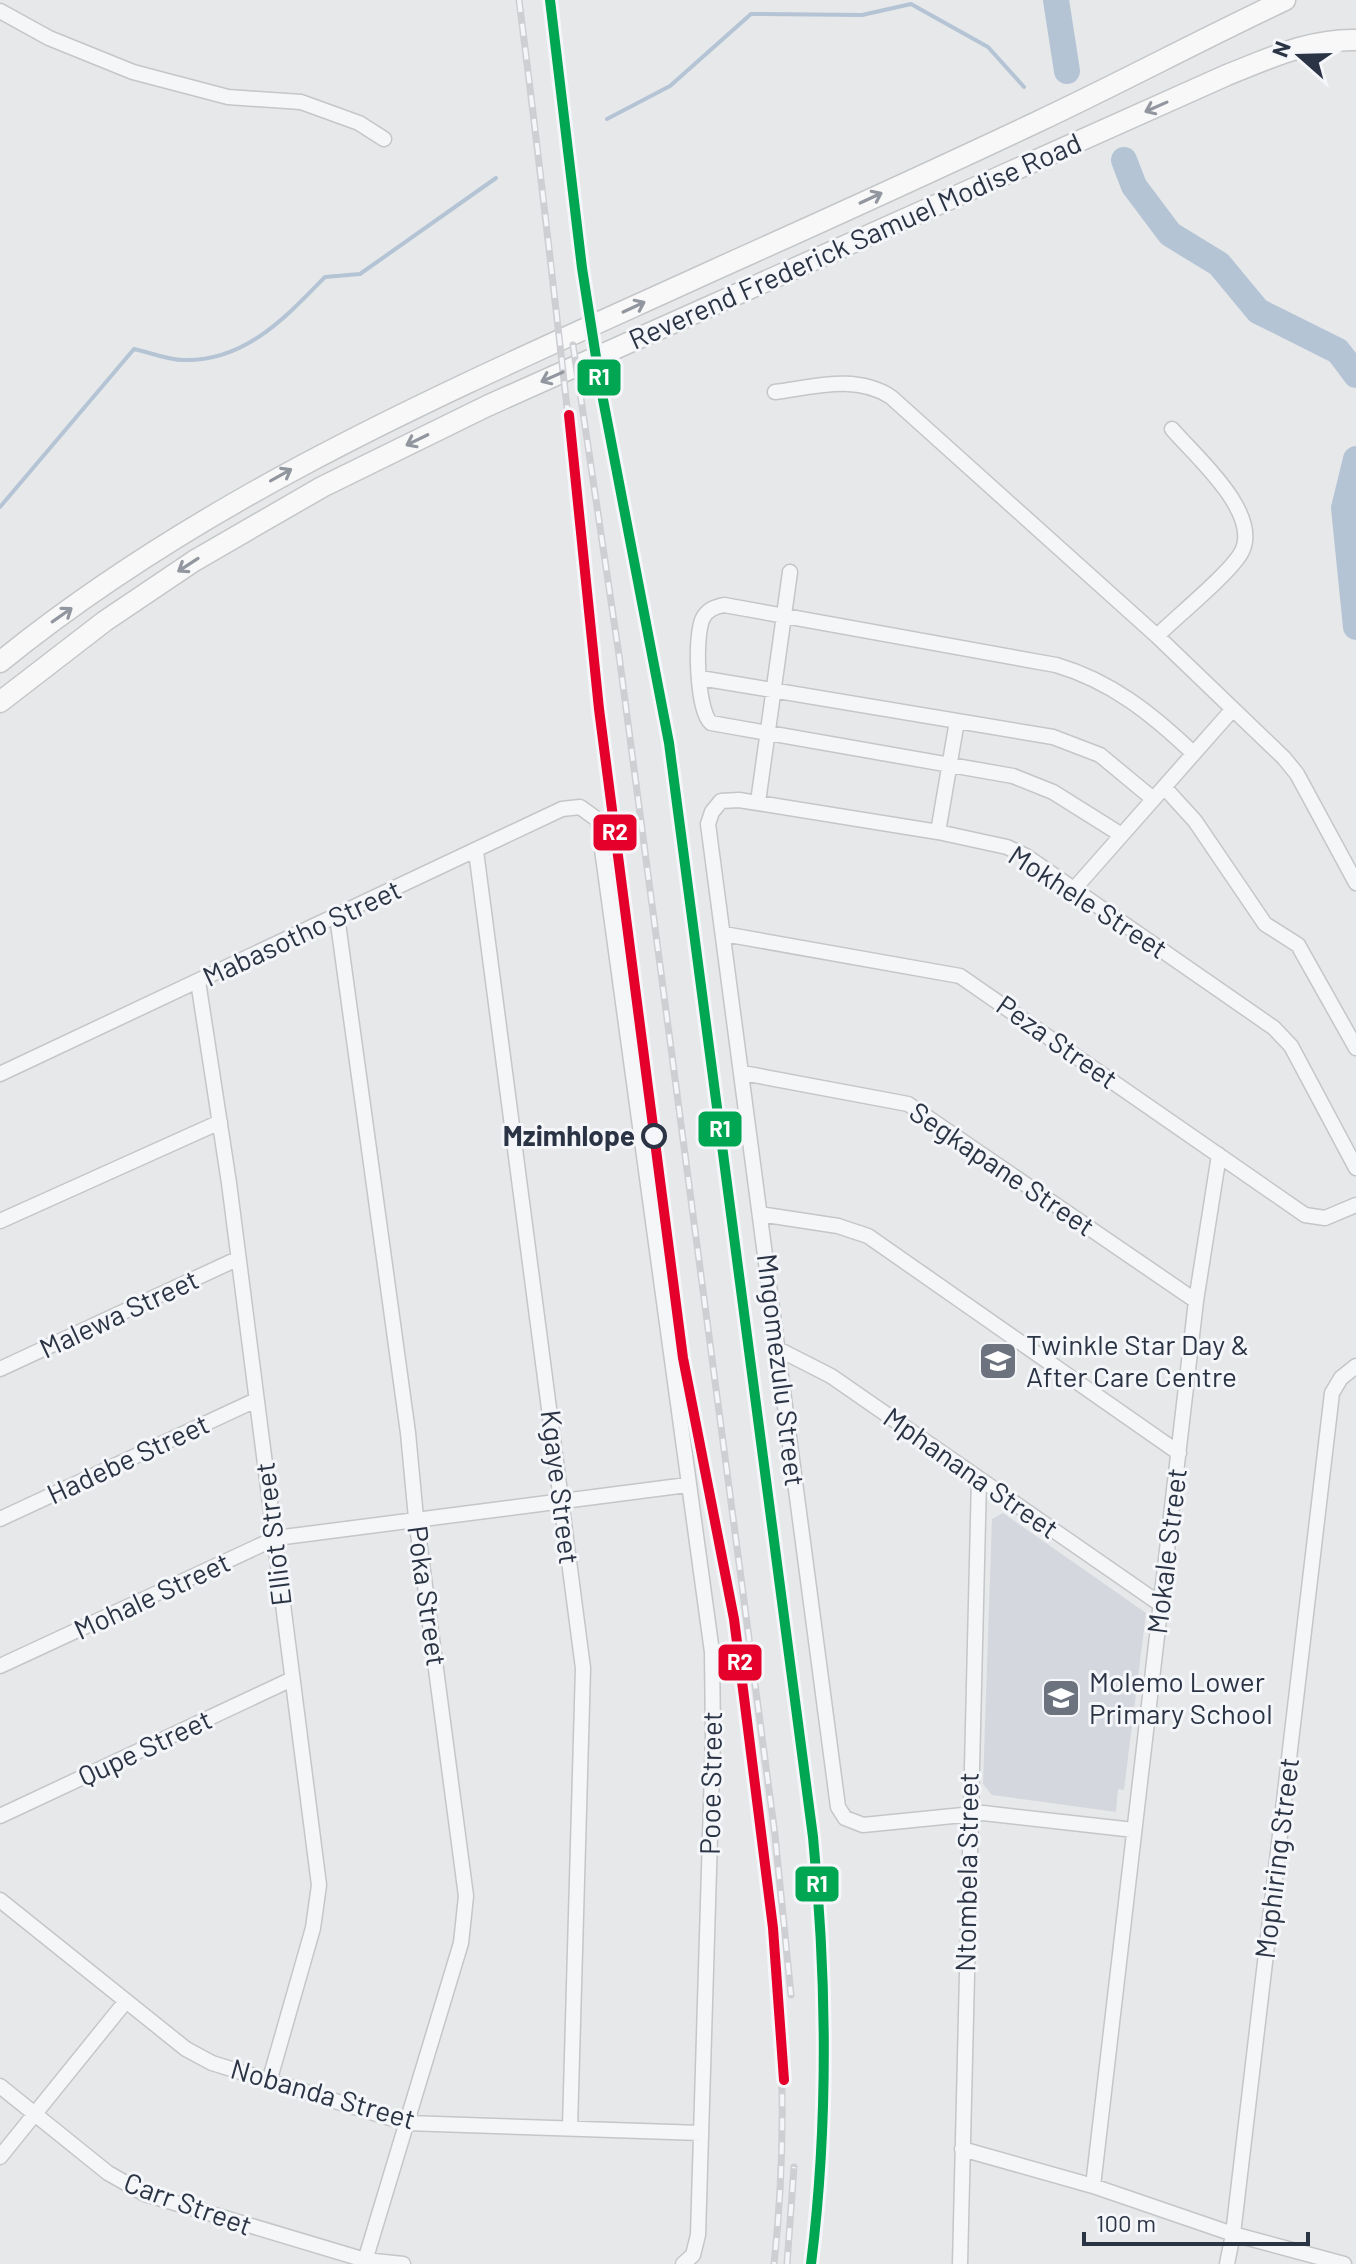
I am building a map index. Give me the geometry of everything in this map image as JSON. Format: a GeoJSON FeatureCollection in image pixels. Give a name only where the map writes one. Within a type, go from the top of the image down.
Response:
{"type":"FeatureCollection","features":[{"type":"Feature","properties":{"kind":"main road","name":"Reverend Frederick Samuel Modise Road"},"geometry":{"type":"LineString","coordinates":[[0,662],[141,560],[305,462],[426,402],[1040,121],[1285,0]]}},
{"type":"Feature","properties":{"kind":"main road","name":"Reverend Frederick Samuel Modise Road"},"geometry":{"type":"LineString","coordinates":[[0,702],[105,621],[194,561],[322,487],[487,406],[1227,75],[1295,47],[1324,41],[1356,40]]}},
{"type":"Feature","properties":{"kind":"street"},"geometry":{"type":"LineString","coordinates":[[0,11],[49,38],[133,72],[228,97],[301,102],[359,123],[384,139]]}},
{"type":"Feature","properties":{"kind":"street"},"geometry":{"type":"LineString","coordinates":[[775,392],[843,383],[867,385],[884,393],[1157,636],[1290,764],[1356,883]]}},
{"type":"Feature","properties":{"kind":"street"},"geometry":{"type":"LineString","coordinates":[[1157,636],[1239,556],[1246,532],[1228,492],[1172,429]]}},
{"type":"Feature","properties":{"kind":"street"},"geometry":{"type":"LineString","coordinates":[[758,802],[790,572]]}},
{"type":"Feature","properties":{"kind":"street"},"geometry":{"type":"LineString","coordinates":[[1120,834],[1036,784],[1013,776],[711,723],[702,711],[699,631],[704,616],[712,608],[724,605],[1030,659],[1081,672],[1124,695],[1193,753]]}},
{"type":"Feature","properties":{"kind":"street"},"geometry":{"type":"LineString","coordinates":[[700,678],[1053,737],[1100,755],[1152,798]]}},
{"type":"Feature","properties":{"kind":"street"},"geometry":{"type":"LineString","coordinates":[[1075,888],[1233,709]]}},
{"type":"Feature","properties":{"kind":"street"},"geometry":{"type":"LineString","coordinates":[[938,832],[957,721]]}},
{"type":"Feature","properties":{"kind":"street"},"geometry":{"type":"LineString","coordinates":[[1164,787],[1195,821],[1265,924],[1298,945],[1356,1048]]}},
{"type":"Feature","properties":{"kind":"street","name":"Mokhele Street"},"geometry":{"type":"LineString","coordinates":[[721,801],[758,802],[938,832],[1014,850],[1075,888],[1284,1037],[1356,1168]]}},
{"type":"Feature","properties":{"kind":"street","name":"Mngomezulu Street"},"geometry":{"type":"LineString","coordinates":[[721,801],[713,809],[708,824],[838,1807],[845,1818],[863,1825],[968,1815]]}},
{"type":"Feature","properties":{"kind":"street","name":"Mabasotho Street"},"geometry":{"type":"LineString","coordinates":[[0,1074],[572,806],[588,811],[600,824]]}},
{"type":"Feature","properties":{"kind":"street","name":"Pooe Street"},"geometry":{"type":"LineString","coordinates":[[600,824],[712,1664],[698,2235],[693,2255],[683,2264]]}},
{"type":"Feature","properties":{"kind":"street","name":"Kgaye Street"},"geometry":{"type":"LineString","coordinates":[[476,851],[584,1679],[570,2127]]}},
{"type":"Feature","properties":{"kind":"street","name":"Poka Street"},"geometry":{"type":"LineString","coordinates":[[337,916],[408,1433],[416,1518],[466,1896],[461,1943],[364,2262]]}},
{"type":"Feature","properties":{"kind":"street","name":"Peza Street"},"geometry":{"type":"LineString","coordinates":[[724,934],[960,976],[1305,1215],[1325,1218],[1356,1205]]}},
{"type":"Feature","properties":{"kind":"street","name":"Elliot Street"},"geometry":{"type":"LineString","coordinates":[[198,981],[276,1538],[290,1680],[319,1885],[313,1928],[269,2082]]}},
{"type":"Feature","properties":{"kind":"street","name":"Segkapane Street"},"geometry":{"type":"LineString","coordinates":[[743,1073],[908,1104],[1196,1301]]}},
{"type":"Feature","properties":{"kind":"street"},"geometry":{"type":"LineString","coordinates":[[0,1221],[220,1122]]}},
{"type":"Feature","properties":{"kind":"street","name":"Mokale Street"},"geometry":{"type":"LineString","coordinates":[[1093,2186],[1196,1301],[1219,1155]]}},
{"type":"Feature","properties":{"kind":"street"},"geometry":{"type":"LineString","coordinates":[[760,1214],[838,1226],[868,1236],[1179,1453]]}},
{"type":"Feature","properties":{"kind":"street","name":"Malewa Street"},"geometry":{"type":"LineString","coordinates":[[0,1369],[237,1259]]}},
{"type":"Feature","properties":{"kind":"street","name":"Mphanana Street"},"geometry":{"type":"LineString","coordinates":[[778,1349],[831,1376],[1160,1604]]}},
{"type":"Feature","properties":{"kind":"street","name":"Mophiring Street"},"geometry":{"type":"LineString","coordinates":[[1227,2264],[1331,1401],[1339,1380],[1356,1366]]}},
{"type":"Feature","properties":{"kind":"street","name":"Hadebe Street"},"geometry":{"type":"LineString","coordinates":[[0,1519],[256,1400]]}},
{"type":"Feature","properties":{"kind":"street","name":"Ntombela Street"},"geometry":{"type":"LineString","coordinates":[[960,2264],[968,1815],[979,1479]]}},
{"type":"Feature","properties":{"kind":"street","name":"Mohale Street"},"geometry":{"type":"LineString","coordinates":[[0,1666],[276,1538],[687,1485]]}},
{"type":"Feature","properties":{"kind":"street","name":"Qupe Street"},"geometry":{"type":"LineString","coordinates":[[0,1816],[290,1680]]}},
{"type":"Feature","properties":{"kind":"street"},"geometry":{"type":"LineString","coordinates":[[968,1815],[989,1813],[1134,1830]]}},
{"type":"Feature","properties":{"kind":"street","name":"Nobanda Street"},"geometry":{"type":"LineString","coordinates":[[0,1900],[186,2049],[212,2063],[269,2082],[406,2123],[701,2133]]}},
{"type":"Feature","properties":{"kind":"street"},"geometry":{"type":"LineString","coordinates":[[0,2157],[126,2001]]}},
{"type":"Feature","properties":{"kind":"street","name":"Carr Street"},"geometry":{"type":"LineString","coordinates":[[0,2086],[108,2173],[145,2194],[364,2262],[403,2264]]}},
{"type":"Feature","properties":{"kind":"street"},"geometry":{"type":"LineString","coordinates":[[962,2149],[1093,2186],[1233,2234],[1344,2264]]}},
{"type":"Feature","properties":{"kind":"shaded area","name":"Molemo Lower Primary School"},"geometry":{"type":"Polygon","coordinates":[[[1003,1513],[1146,1613],[1124,1790],[1118,1789],[1116,1812],[992,1795],[983,1784],[992,1519],[1003,1513]]]}},
{"type":"Feature","properties":{"kind":"waterway"},"geometry":{"type":"LineString","coordinates":[[1056,0],[1067,71]]}},
{"type":"Feature","properties":{"kind":"waterway"},"geometry":{"type":"LineString","coordinates":[[607,119],[670,86],[751,14],[862,15],[911,4],[988,47],[1024,87]]}},
{"type":"Feature","properties":{"kind":"waterway"},"geometry":{"type":"LineString","coordinates":[[1124,160],[1134,186],[1170,234],[1219,264],[1258,311],[1338,351],[1356,375]]}},
{"type":"Feature","properties":{"kind":"waterway"},"geometry":{"type":"LineString","coordinates":[[0,507],[134,349],[183,360],[226,354],[263,334],[325,277],[360,274],[496,178]]}},
{"type":"Feature","properties":{"kind":"waterway"},"geometry":{"type":"LineString","coordinates":[[1356,459],[1344,508],[1356,627]]}},
{"type":"Feature","properties":{"kind":"waterway"},"geometry":{"type":"LineString","coordinates":[[1347,548],[1356,549]]}},
{"type":"Feature","properties":{"kind":"railway"},"geometry":{"type":"LineString","coordinates":[[519,0],[636,1017],[688,1388],[737,1637],[764,1856],[776,1972],[782,2086],[782,2144],[774,2264]]}},
{"type":"Feature","properties":{"kind":"railway"},"geometry":{"type":"LineString","coordinates":[[550,0],[582,268],[601,389],[669,743],[813,1837],[821,1944],[824,2051],[821,2157],[811,2264]]}},
{"type":"Feature","properties":{"kind":"railway"},"geometry":{"type":"LineString","coordinates":[[573,345],[619,655],[775,1835],[791,1995]]}},
{"type":"Feature","properties":{"kind":"railway"},"geometry":{"type":"LineString","coordinates":[[787,2264],[794,2167]]}},
{"type":"Feature","properties":{"kind":"transit line","name":"R1"},"geometry":{"type":"LineString","coordinates":[[550,0],[582,268],[601,389],[669,743],[813,1837],[821,1944],[824,2051],[821,2157],[811,2264]]}},
{"type":"Feature","properties":{"kind":"transit line","name":"R2"},"geometry":{"type":"LineString","coordinates":[[569,415],[599,709],[683,1358],[734,1619],[773,1928],[784,2080]]}},
{"type":"Feature","properties":{"kind":"place","name":"Mzimhlope"},"geometry":{"type":"Point","coordinates":[654,1136]}},
{"type":"Feature","properties":{"kind":"place","name":"Twinkle Star Day & After Care Centre"},"geometry":{"type":"Point","coordinates":[998,1361]}},
{"type":"Feature","properties":{"kind":"place","name":"Molemo Lower Primary School"},"geometry":{"type":"Point","coordinates":[1061,1698]}}]}
